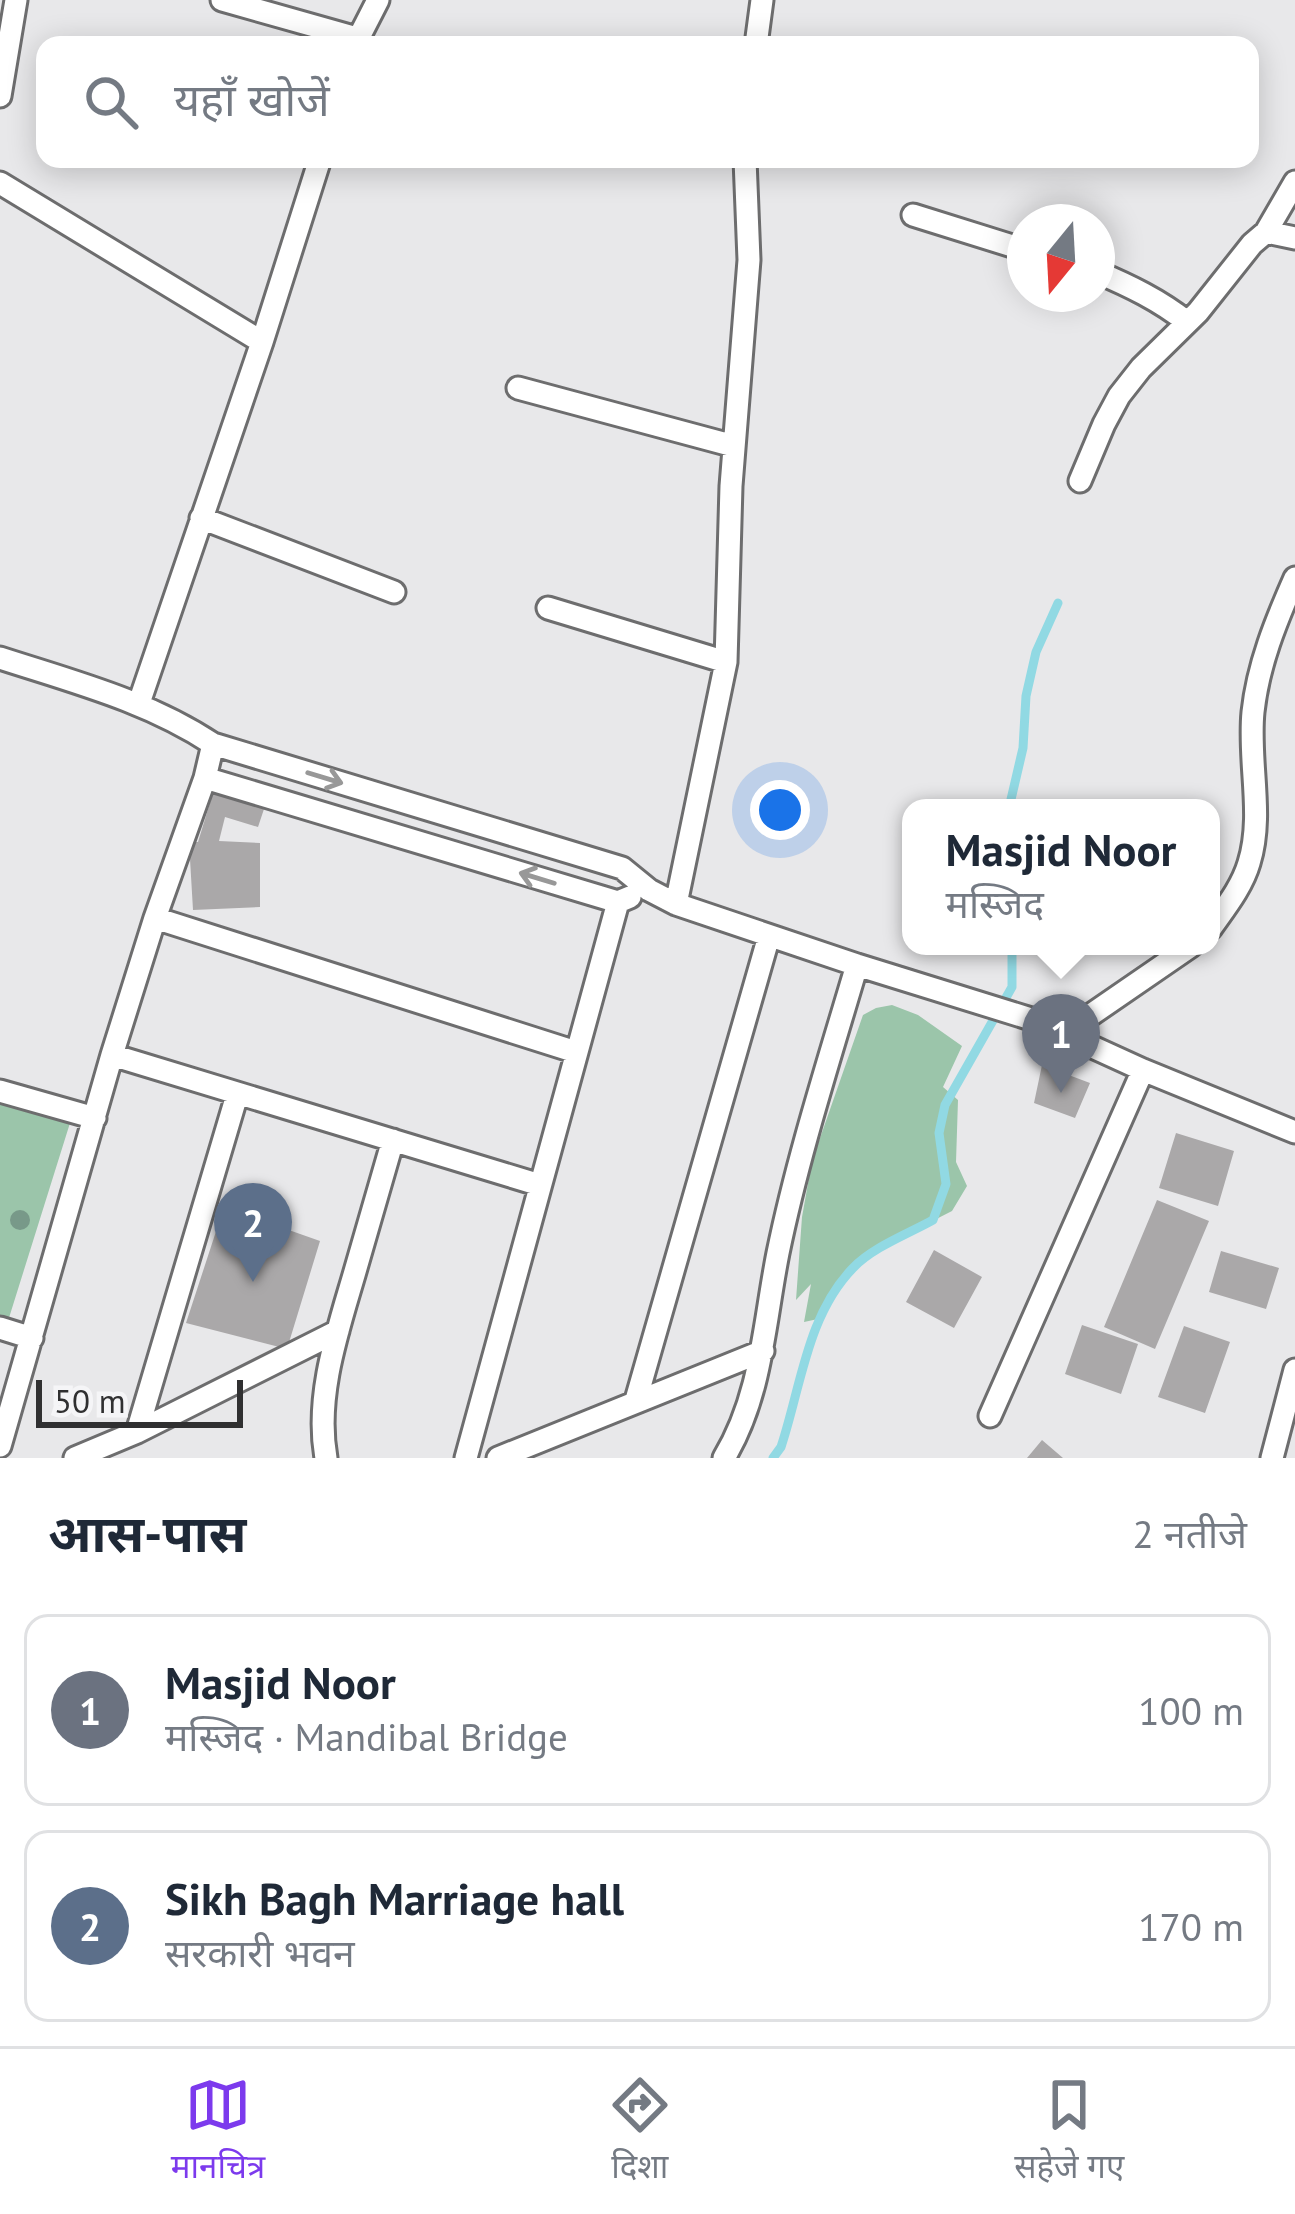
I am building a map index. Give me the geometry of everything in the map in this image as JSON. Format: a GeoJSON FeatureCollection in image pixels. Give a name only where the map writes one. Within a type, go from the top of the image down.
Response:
{"type":"FeatureCollection","features":[{"type":"Feature","properties":{"kind":"street"},"geometry":{"type":"LineString","coordinates":[[0,95],[16,0]]}},
{"type":"Feature","properties":{"kind":"street"},"geometry":{"type":"LineString","coordinates":[[222,0],[337,36]]}},
{"type":"Feature","properties":{"kind":"street"},"geometry":{"type":"LineString","coordinates":[[359,36],[378,0]]}},
{"type":"Feature","properties":{"kind":"street"},"geometry":{"type":"LineString","coordinates":[[757,36],[762,0]]}},
{"type":"Feature","properties":{"kind":"street"},"geometry":{"type":"LineString","coordinates":[[139,703],[317,168]]}},
{"type":"Feature","properties":{"kind":"street"},"geometry":{"type":"LineString","coordinates":[[676,904],[726,662],[734,446],[749,260],[745,168]]}},
{"type":"Feature","properties":{"kind":"street"},"geometry":{"type":"LineString","coordinates":[[1080,482],[1119,396],[1266,232],[1295,182]]}},
{"type":"Feature","properties":{"kind":"street"},"geometry":{"type":"LineString","coordinates":[[0,183],[262,342]]}},
{"type":"Feature","properties":{"kind":"street"},"geometry":{"type":"LineString","coordinates":[[913,215],[1007,244]]}},
{"type":"Feature","properties":{"kind":"street"},"geometry":{"type":"LineString","coordinates":[[1266,232],[1295,238]]}},
{"type":"Feature","properties":{"kind":"street"},"geometry":{"type":"LineString","coordinates":[[1115,279],[1164,304],[1187,322]]}},
{"type":"Feature","properties":{"kind":"street"},"geometry":{"type":"LineString","coordinates":[[518,388],[734,446]]}},
{"type":"Feature","properties":{"kind":"street"},"geometry":{"type":"LineString","coordinates":[[201,518],[394,592]]}},
{"type":"Feature","properties":{"kind":"street"},"geometry":{"type":"LineString","coordinates":[[1220,913],[1249,866],[1255,818],[1252,719],[1256,686],[1264,653],[1295,578]]}},
{"type":"Feature","properties":{"kind":"street"},"geometry":{"type":"LineString","coordinates":[[548,608],[726,662]]}},
{"type":"Feature","properties":{"kind":"street"},"geometry":{"type":"LineString","coordinates":[[0,658],[139,703],[213,744],[622,868],[676,904],[1031,1019],[1295,1132]]}},
{"type":"Feature","properties":{"kind":"street"},"geometry":{"type":"LineString","coordinates":[[0,1445],[112,1055],[213,744]]}},
{"type":"Feature","properties":{"kind":"street"},"geometry":{"type":"LineString","coordinates":[[205,778],[618,902],[649,890]]}},
{"type":"Feature","properties":{"kind":"street"},"geometry":{"type":"LineString","coordinates":[[466,1458],[618,902]]}},
{"type":"Feature","properties":{"kind":"street"},"geometry":{"type":"LineString","coordinates":[[155,918],[576,1052]]}},
{"type":"Feature","properties":{"kind":"street"},"geometry":{"type":"LineString","coordinates":[[635,1400],[769,936]]}},
{"type":"Feature","properties":{"kind":"street"},"geometry":{"type":"LineString","coordinates":[[1064,1034],[1178,955]]}},
{"type":"Feature","properties":{"kind":"street"},"geometry":{"type":"LineString","coordinates":[[724,1458],[748,1409],[763,1351],[778,1252],[856,965]]}},
{"type":"Feature","properties":{"kind":"street"},"geometry":{"type":"LineString","coordinates":[[112,1055],[540,1185]]}},
{"type":"Feature","properties":{"kind":"street"},"geometry":{"type":"LineString","coordinates":[[990,1416],[1143,1070]]}},
{"type":"Feature","properties":{"kind":"street"},"geometry":{"type":"LineString","coordinates":[[0,1091],[94,1118]]}},
{"type":"Feature","properties":{"kind":"street"},"geometry":{"type":"LineString","coordinates":[[137,1432],[237,1095]]}},
{"type":"Feature","properties":{"kind":"street"},"geometry":{"type":"LineString","coordinates":[[326,1458],[326,1382],[394,1140]]}},
{"type":"Feature","properties":{"kind":"street"},"geometry":{"type":"LineString","coordinates":[[0,1328],[32,1338]]}},
{"type":"Feature","properties":{"kind":"street"},"geometry":{"type":"LineString","coordinates":[[75,1458],[338,1331]]}},
{"type":"Feature","properties":{"kind":"street"},"geometry":{"type":"LineString","coordinates":[[498,1458],[763,1351]]}},
{"type":"Feature","properties":{"kind":"street"},"geometry":{"type":"LineString","coordinates":[[1273,1458],[1295,1370]]}},
{"type":"Feature","properties":{"kind":"green space"},"geometry":{"type":"Polygon","coordinates":[[[892,1005],[918,1015],[962,1046],[943,1087],[958,1100],[956,1162],[967,1186],[952,1211],[856,1264],[818,1319],[804,1322],[811,1284],[796,1300],[812,1161],[863,1015],[892,1005]]]}},
{"type":"Feature","properties":{"kind":"green space"},"geometry":{"type":"Polygon","coordinates":[[[0,1103],[70,1123],[8,1321],[0,1319],[0,1103]]]}},
{"type":"Feature","properties":{"kind":"building"},"geometry":{"type":"Polygon","coordinates":[[[213,793],[264,809],[258,827],[225,817],[219,841],[260,843],[260,907],[193,910],[189,842],[198,842],[213,793]]]}},
{"type":"Feature","properties":{"kind":"building"},"geometry":{"type":"Polygon","coordinates":[[[1042,1065],[1090,1083],[1075,1118],[1034,1103],[1042,1065]]]}},
{"type":"Feature","properties":{"kind":"building"},"geometry":{"type":"Polygon","coordinates":[[[1176,1133],[1234,1151],[1218,1206],[1159,1188],[1176,1133]]]}},
{"type":"Feature","properties":{"kind":"building"},"geometry":{"type":"Polygon","coordinates":[[[1157,1200],[1209,1221],[1155,1349],[1104,1327],[1157,1200]]]}},
{"type":"Feature","properties":{"kind":"building"},"geometry":{"type":"Polygon","coordinates":[[[224,1207],[320,1241],[287,1349],[186,1323],[224,1207]]]}},
{"type":"Feature","properties":{"kind":"building"},"geometry":{"type":"Polygon","coordinates":[[[934,1250],[982,1277],[954,1328],[906,1302],[934,1250]]]}},
{"type":"Feature","properties":{"kind":"building"},"geometry":{"type":"Polygon","coordinates":[[[1221,1251],[1279,1268],[1266,1309],[1209,1292],[1221,1251]]]}},
{"type":"Feature","properties":{"kind":"building"},"geometry":{"type":"Polygon","coordinates":[[[1082,1325],[1138,1344],[1121,1394],[1065,1374],[1082,1325]]]}},
{"type":"Feature","properties":{"kind":"building"},"geometry":{"type":"Polygon","coordinates":[[[1184,1326],[1230,1342],[1205,1413],[1158,1397],[1184,1326]]]}},
{"type":"Feature","properties":{"kind":"building"},"geometry":{"type":"Polygon","coordinates":[[[1042,1440],[1063,1458],[1027,1458],[1042,1440]]]}},
{"type":"Feature","properties":{"kind":"waterway"},"geometry":{"type":"LineString","coordinates":[[1011,799],[1036,652],[1058,603]]}},
{"type":"Feature","properties":{"kind":"waterway"},"geometry":{"type":"LineString","coordinates":[[773,1458],[781,1447],[815,1329],[838,1287],[870,1254],[933,1220],[946,1184],[939,1133],[945,1105],[1012,987],[1012,955]]}},
{"type":"Feature","properties":{"kind":"place","name":"Masjid Noor"},"geometry":{"type":"Point","coordinates":[1061,1093]}},
{"type":"Feature","properties":{"kind":"place","name":"Sikh Bagh Marriage hall"},"geometry":{"type":"Point","coordinates":[253,1282]}}]}
